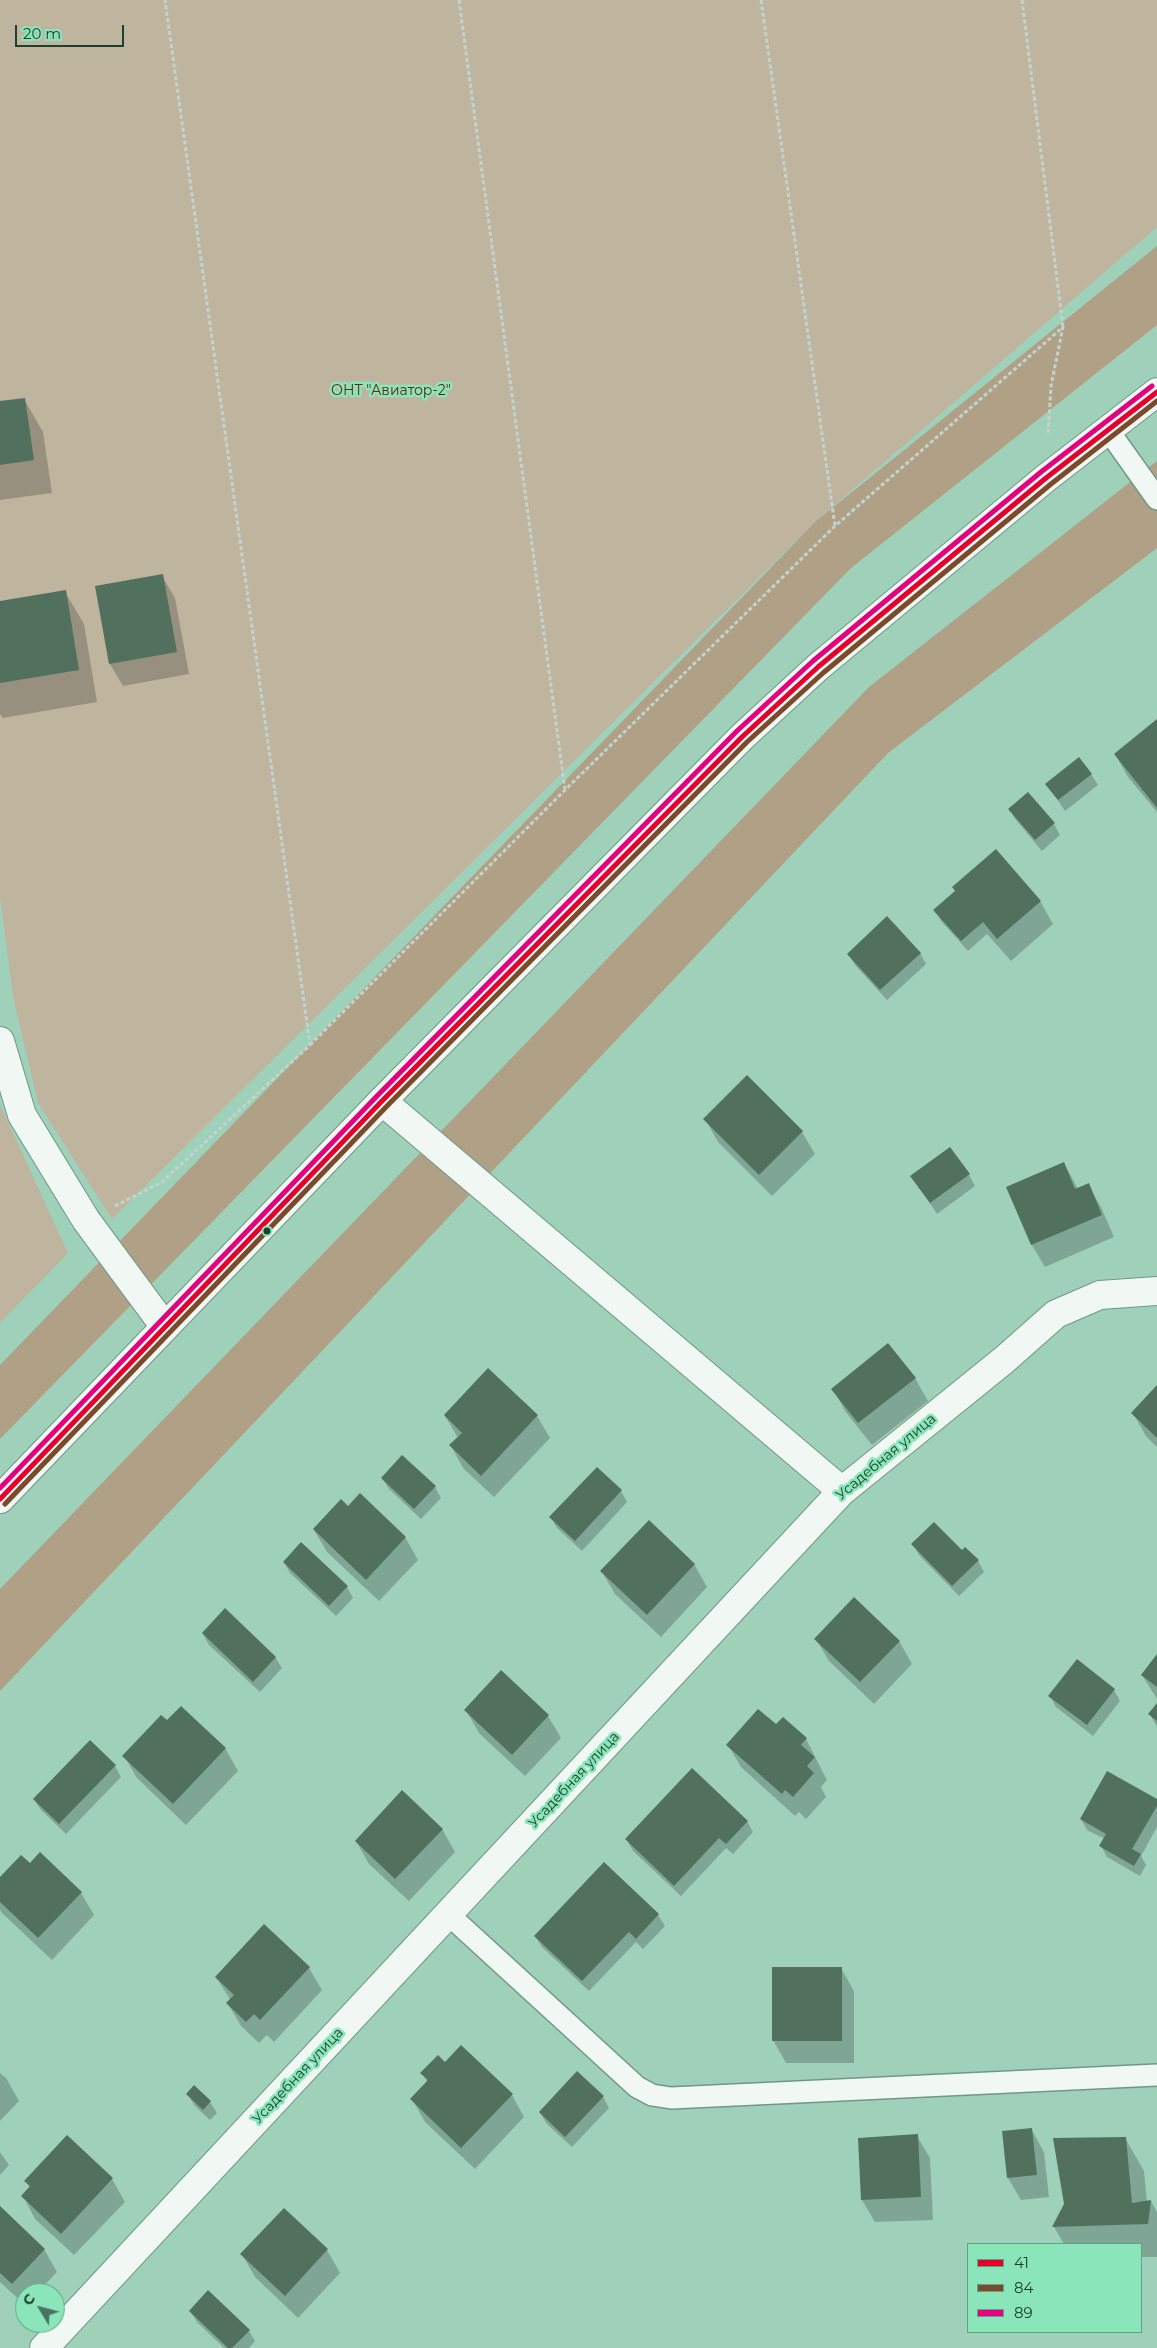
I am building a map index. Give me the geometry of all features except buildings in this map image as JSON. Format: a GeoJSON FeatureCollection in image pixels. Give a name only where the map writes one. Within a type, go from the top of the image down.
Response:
{"type":"FeatureCollection","features":[{"type":"Feature","properties":{"kind":"street"},"geometry":{"type":"LineString","coordinates":[[0,1499],[382,1101],[742,737],[818,667],[1046,478],[1157,392]]}},
{"type":"Feature","properties":{"kind":"street"},"geometry":{"type":"LineString","coordinates":[[0,1041],[22,1116],[86,1220],[165,1328]]}},
{"type":"Feature","properties":{"kind":"street"},"geometry":{"type":"LineString","coordinates":[[382,1101],[842,1491]]}},
{"type":"Feature","properties":{"kind":"street","name":"Усадебная улица"},"geometry":{"type":"LineString","coordinates":[[44,2348],[842,1491],[1004,1360],[1056,1314],[1100,1295],[1157,1291]]}},
{"type":"Feature","properties":{"kind":"lane"},"geometry":{"type":"LineString","coordinates":[[1108,430],[1157,499]]}},
{"type":"Feature","properties":{"kind":"lane"},"geometry":{"type":"LineString","coordinates":[[449,1915],[637,2087],[652,2095],[671,2098],[1157,2074]]}},
{"type":"Feature","properties":{"kind":"path"},"geometry":{"type":"LineString","coordinates":[[165,0],[310,1045]]}},
{"type":"Feature","properties":{"kind":"path"},"geometry":{"type":"LineString","coordinates":[[459,0],[565,790]]}},
{"type":"Feature","properties":{"kind":"path"},"geometry":{"type":"LineString","coordinates":[[760,0],[835,526]]}},
{"type":"Feature","properties":{"kind":"path"},"geometry":{"type":"LineString","coordinates":[[1022,0],[1063,327],[1051,386],[1046,478]]}},
{"type":"Feature","properties":{"kind":"path"},"geometry":{"type":"LineString","coordinates":[[86,1220],[162,1182],[310,1045],[565,790],[835,526],[1063,327]]}},
{"type":"Feature","properties":{"kind":"green space","name":"ОНТ \"Авиатор-2\""},"geometry":{"type":"Polygon","coordinates":[[[0,0],[1157,0],[1157,227],[815,522],[112,1219],[38,1103],[13,996],[0,897],[0,0]]]}},
{"type":"Feature","properties":{"kind":"green space"},"geometry":{"type":"Polygon","coordinates":[[[0,1105],[68,1253],[0,1323],[0,1105]]]}},
{"type":"Feature","properties":{"kind":"shaded area"},"geometry":{"type":"Polygon","coordinates":[[[1157,246],[1157,325],[851,568],[0,1439],[0,1365],[815,522],[1157,246]]]}},
{"type":"Feature","properties":{"kind":"shaded area"},"geometry":{"type":"Polygon","coordinates":[[[1157,461],[1157,548],[888,753],[0,1691],[0,1589],[869,687],[1157,461]]]}},
{"type":"Feature","properties":{"kind":"transit line","name":"89"},"geometry":{"type":"LineString","coordinates":[[0,1488],[377,1096],[737,731],[813,661],[1041,472],[1152,386]]}},
{"type":"Feature","properties":{"kind":"transit line","name":"41"},"geometry":{"type":"LineString","coordinates":[[0,1499],[382,1101],[742,737],[818,667],[1046,478],[1157,392]]}},
{"type":"Feature","properties":{"kind":"transit line","name":"84"},"geometry":{"type":"LineString","coordinates":[[5,1504],[387,1106],[747,742],[823,673],[1051,484],[1157,401]]}}]}
